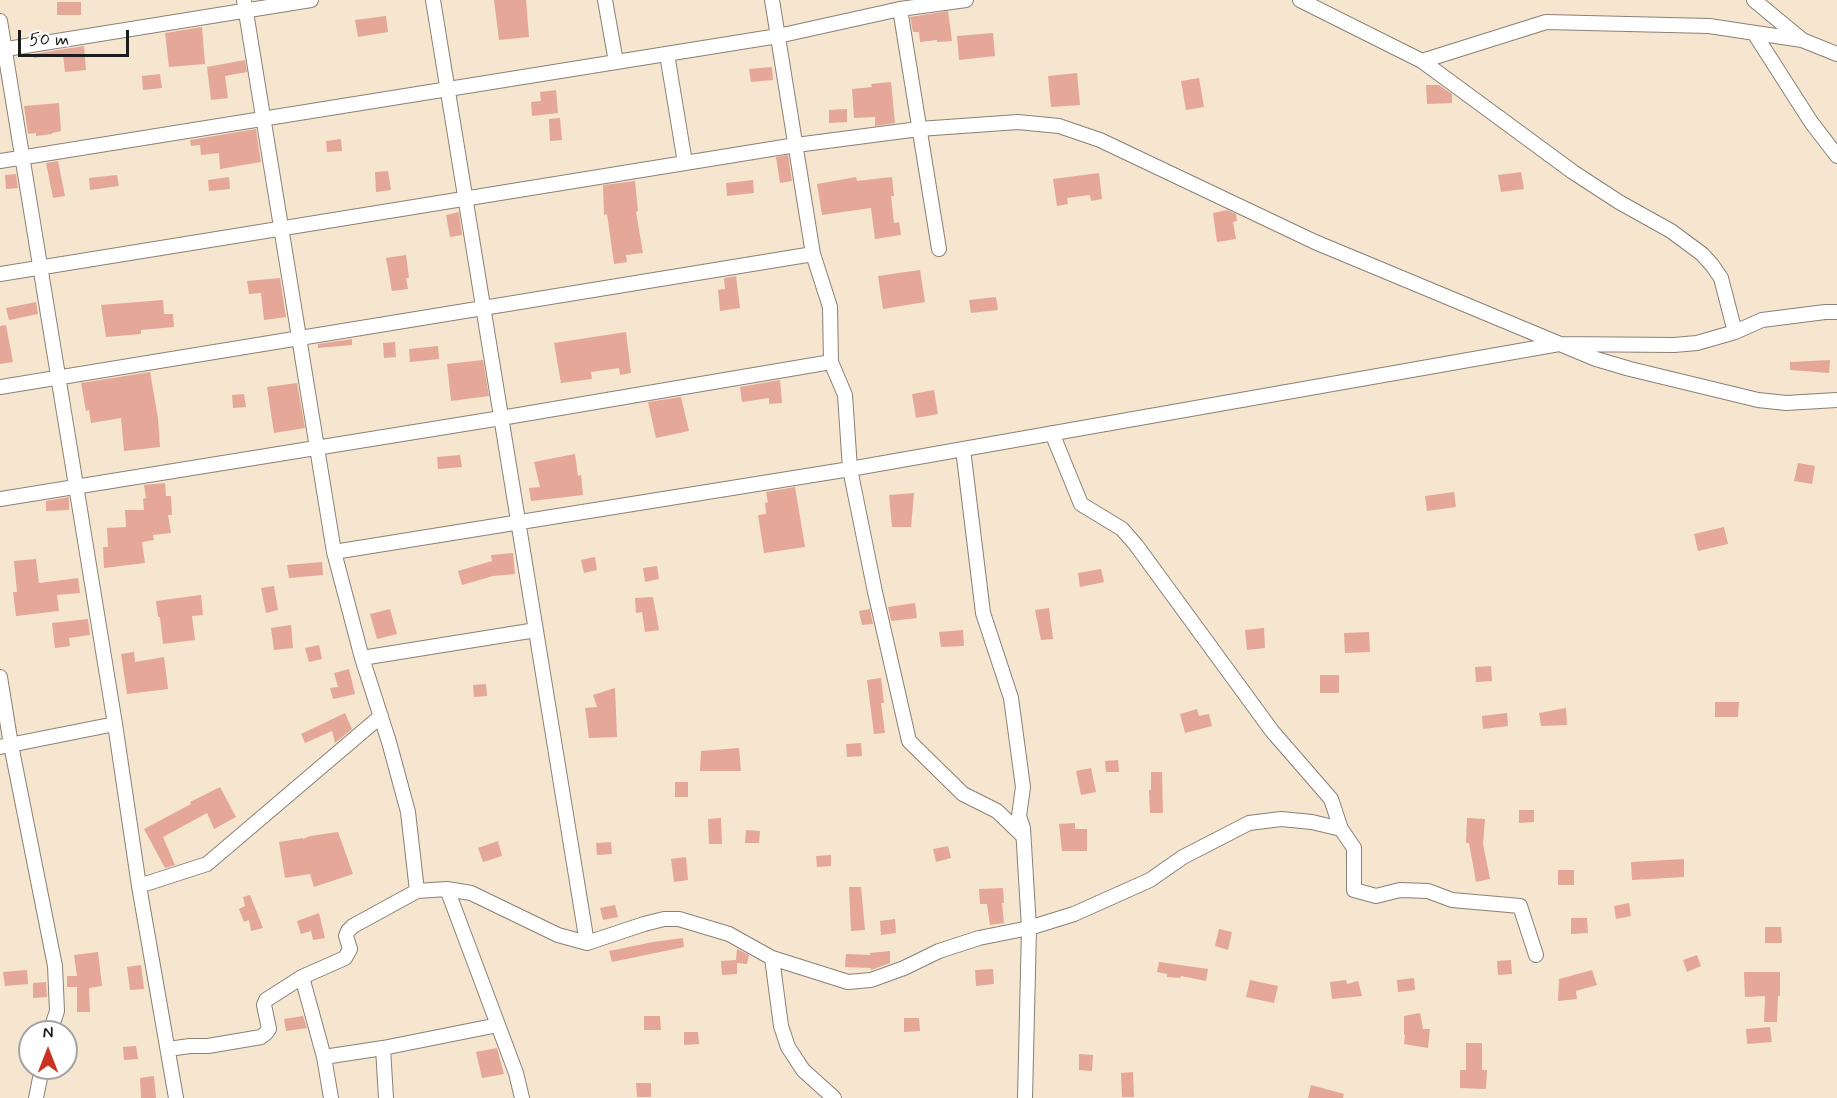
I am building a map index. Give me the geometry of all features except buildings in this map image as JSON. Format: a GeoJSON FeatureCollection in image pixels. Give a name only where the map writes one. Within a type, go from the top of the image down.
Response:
{"type":"FeatureCollection","features":[{"type":"Feature","properties":{"kind":"street"},"geometry":{"type":"LineString","coordinates":[[2,50],[245,5],[311,0]]}},
{"type":"Feature","properties":{"kind":"street"},"geometry":{"type":"LineString","coordinates":[[433,0],[587,942]]}},
{"type":"Feature","properties":{"kind":"street"},"geometry":{"type":"LineString","coordinates":[[605,0],[616,62]]}},
{"type":"Feature","properties":{"kind":"street"},"geometry":{"type":"LineString","coordinates":[[772,0],[813,254],[830,307],[831,362],[845,395],[850,469],[909,741],[963,794],[997,811],[1023,836]]}},
{"type":"Feature","properties":{"kind":"street"},"geometry":{"type":"LineString","coordinates":[[0,161],[778,36],[900,9],[966,0]]}},
{"type":"Feature","properties":{"kind":"street"},"geometry":{"type":"LineString","coordinates":[[1300,0],[1422,61],[1574,172],[1619,202],[1671,231],[1702,254],[1721,278],[1735,332]]}},
{"type":"Feature","properties":{"kind":"street"},"geometry":{"type":"LineString","coordinates":[[1754,0],[1802,40]]}},
{"type":"Feature","properties":{"kind":"street"},"geometry":{"type":"LineString","coordinates":[[245,5],[334,552],[362,658],[408,812],[417,891]]}},
{"type":"Feature","properties":{"kind":"street"},"geometry":{"type":"LineString","coordinates":[[900,9],[939,249]]}},
{"type":"Feature","properties":{"kind":"street"},"geometry":{"type":"LineString","coordinates":[[0,21],[2,50],[22,158],[115,724],[139,886],[176,1098]]}},
{"type":"Feature","properties":{"kind":"street"},"geometry":{"type":"LineString","coordinates":[[1422,61],[1546,22],[1709,26],[1802,40],[1837,54]]}},
{"type":"Feature","properties":{"kind":"street"},"geometry":{"type":"LineString","coordinates":[[1755,33],[1811,122],[1837,156]]}},
{"type":"Feature","properties":{"kind":"street"},"geometry":{"type":"LineString","coordinates":[[667,54],[685,163]]}},
{"type":"Feature","properties":{"kind":"street"},"geometry":{"type":"LineString","coordinates":[[0,274],[796,145],[919,129],[1018,122],[1059,126],[1100,140],[1315,242],[1596,359],[1758,400],[1786,403],[1837,399]]}},
{"type":"Feature","properties":{"kind":"street"},"geometry":{"type":"LineString","coordinates":[[0,387],[813,254]]}},
{"type":"Feature","properties":{"kind":"street"},"geometry":{"type":"LineString","coordinates":[[334,552],[850,469],[1559,344],[1674,345],[1697,343],[1735,332],[1762,320],[1837,312]]}},
{"type":"Feature","properties":{"kind":"street"},"geometry":{"type":"LineString","coordinates":[[0,499],[831,362]]}},
{"type":"Feature","properties":{"kind":"street"},"geometry":{"type":"LineString","coordinates":[[1052,433],[1081,504],[1122,529],[1136,545],[1272,731],[1331,799],[1341,829],[1354,848],[1354,890],[1376,896],[1400,890],[1428,891],[1452,900],[1520,906],[1536,955]]}},
{"type":"Feature","properties":{"kind":"street"},"geometry":{"type":"LineString","coordinates":[[963,449],[983,613],[1011,698],[1023,787],[1019,816],[1023,836],[1029,928],[1025,1098]]}},
{"type":"Feature","properties":{"kind":"street"},"geometry":{"type":"LineString","coordinates":[[362,658],[536,630]]}},
{"type":"Feature","properties":{"kind":"street"},"geometry":{"type":"LineString","coordinates":[[0,677],[6,746],[55,966],[57,1011],[54,1020]]}},
{"type":"Feature","properties":{"kind":"street"},"geometry":{"type":"LineString","coordinates":[[139,886],[207,864],[381,716]]}},
{"type":"Feature","properties":{"kind":"street"},"geometry":{"type":"LineString","coordinates":[[6,746],[115,724]]}},
{"type":"Feature","properties":{"kind":"street"},"geometry":{"type":"LineString","coordinates":[[168,1049],[208,1046],[261,1037],[268,1029],[264,1005],[266,1000],[302,977],[345,958],[350,949],[346,936],[352,926],[417,891],[447,889],[471,893],[558,935],[587,942],[644,924],[679,919],[729,934],[772,958],[849,982],[871,980],[904,968],[939,951],[1074,914],[1150,880],[1183,857],[1249,823],[1281,819],[1312,822],[1341,829]]}},
{"type":"Feature","properties":{"kind":"street"},"geometry":{"type":"LineString","coordinates":[[447,889],[516,1073],[522,1098]]}},
{"type":"Feature","properties":{"kind":"street"},"geometry":{"type":"LineString","coordinates":[[772,958],[781,1026],[788,1047],[803,1070],[826,1095]]}},
{"type":"Feature","properties":{"kind":"street"},"geometry":{"type":"LineString","coordinates":[[302,977],[324,1057],[331,1098]]}},
{"type":"Feature","properties":{"kind":"street"},"geometry":{"type":"LineString","coordinates":[[324,1057],[498,1025]]}},
{"type":"Feature","properties":{"kind":"street"},"geometry":{"type":"LineString","coordinates":[[382,1048],[386,1098]]}},
{"type":"Feature","properties":{"kind":"street"},"geometry":{"type":"LineString","coordinates":[[36,1098],[40,1080]]}}]}
